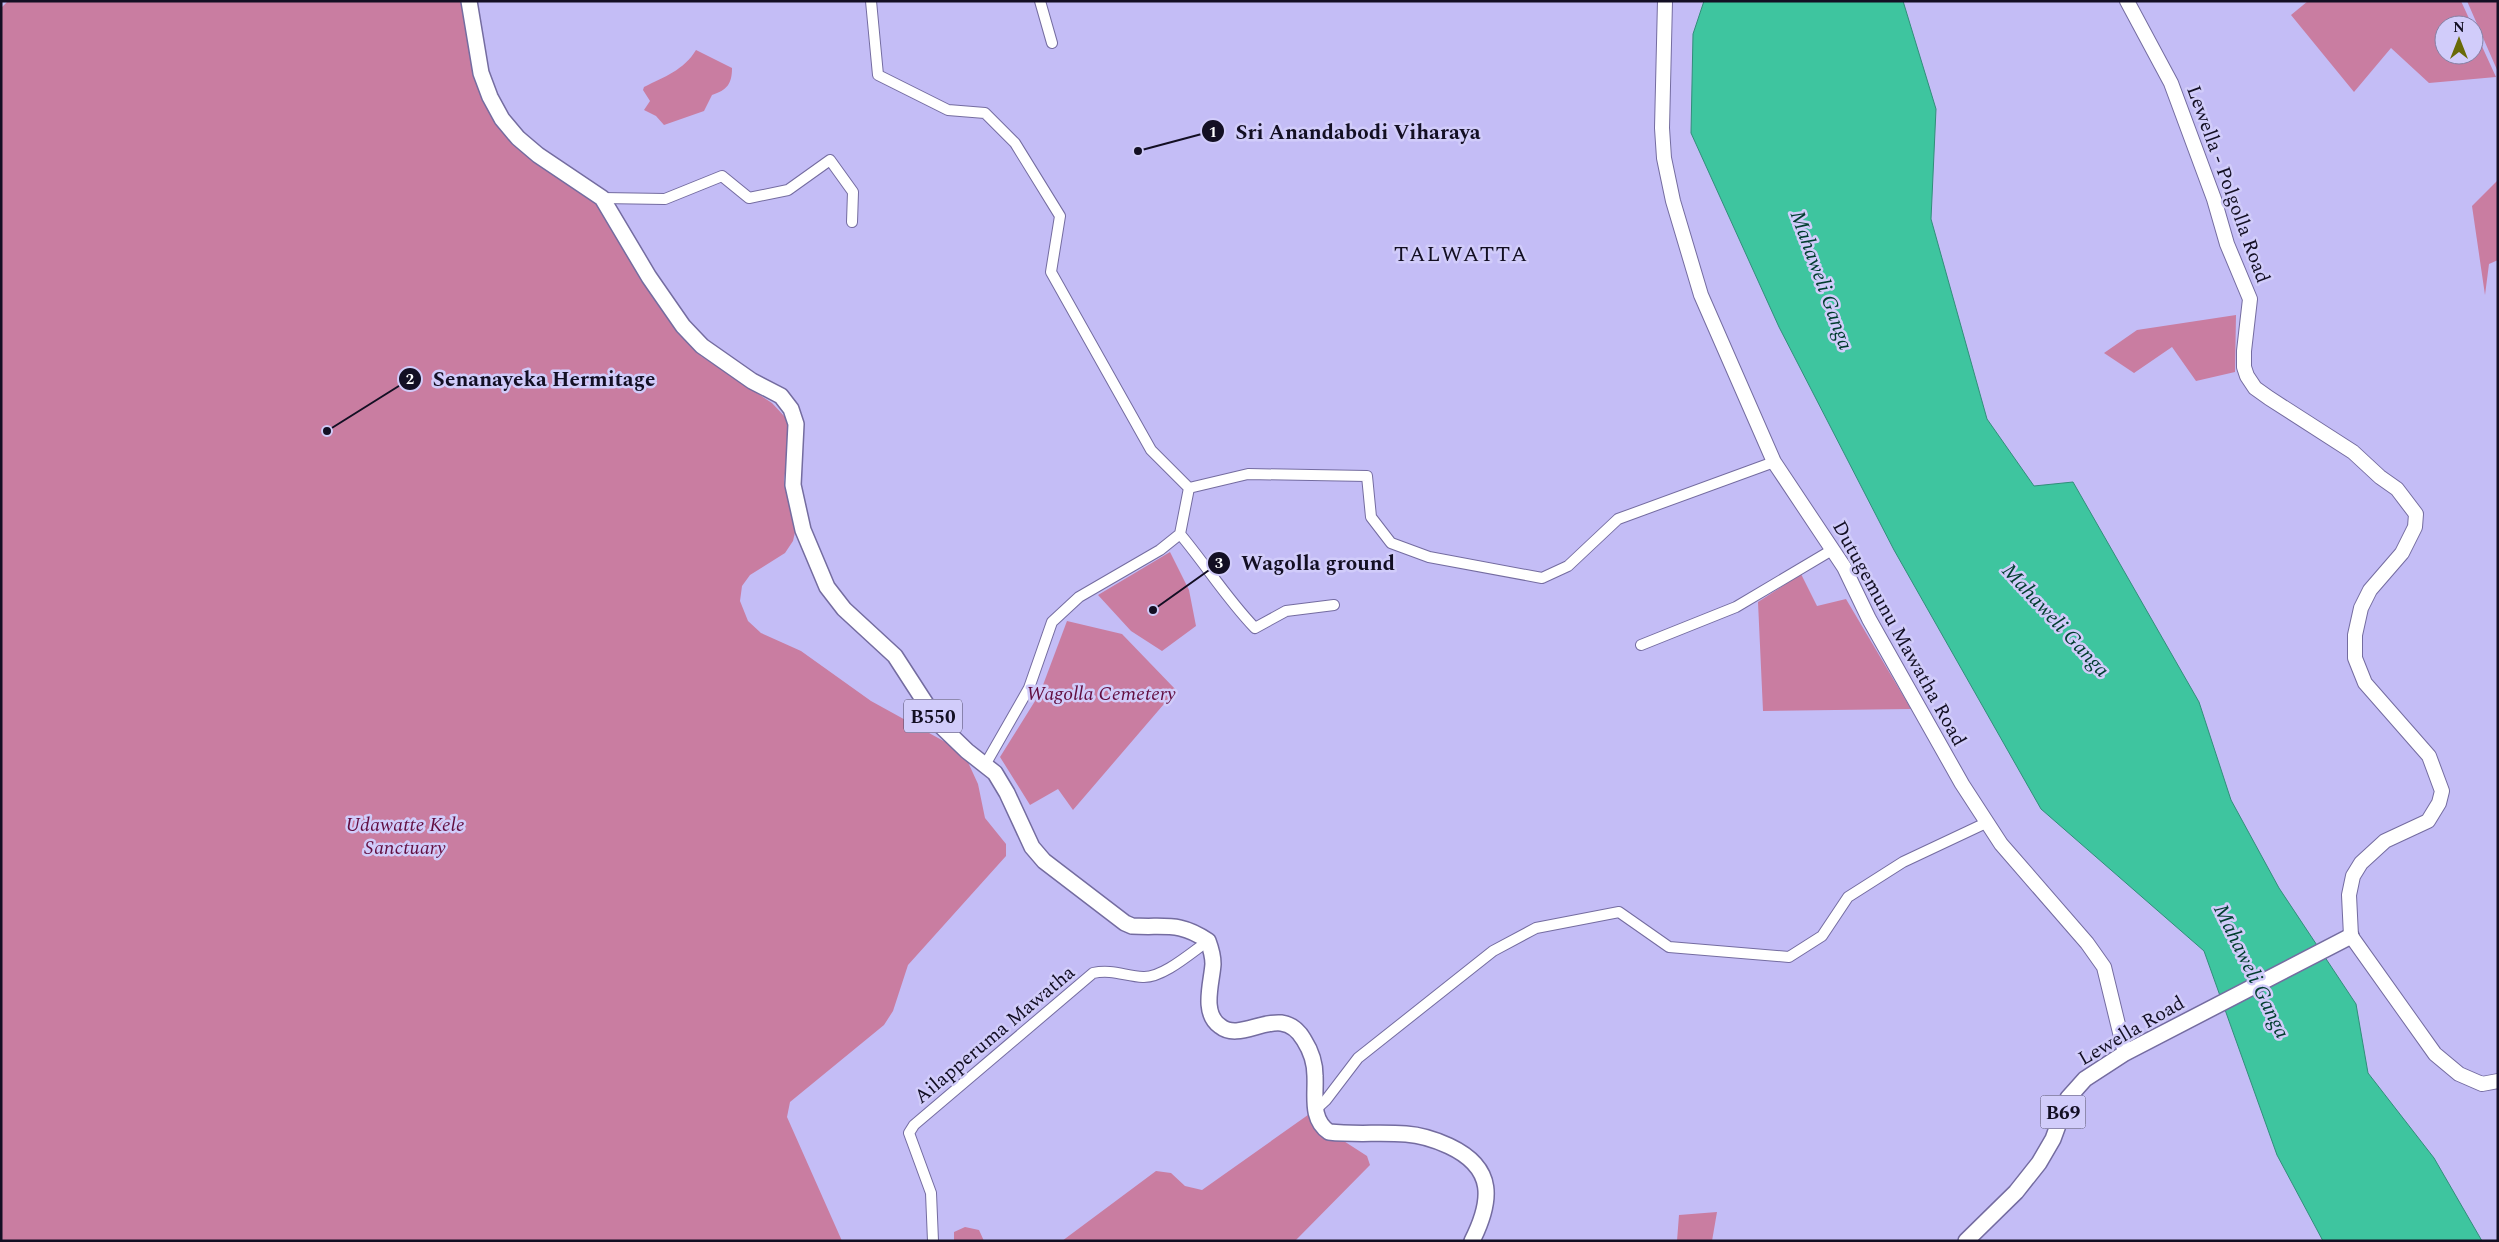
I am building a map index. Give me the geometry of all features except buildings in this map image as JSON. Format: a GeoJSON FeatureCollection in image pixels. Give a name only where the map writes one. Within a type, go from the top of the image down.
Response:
{"type":"FeatureCollection","features":[{"type":"Feature","properties":{"kind":"main road","name":"B550"},"geometry":{"type":"LineString","coordinates":[[469,1],[481,73],[490,97],[502,119],[518,138],[538,155],[602,198],[649,277],[683,326],[702,346],[725,364],[781,396],[787,402],[796,424],[793,485],[803,530],[827,587],[844,610],[895,656],[939,724],[995,773],[1002,782],[1024,834],[1044,861],[1125,923],[1132,926],[1179,926],[1195,932],[1208,941]]}},
{"type":"Feature","properties":{"kind":"main road","name":"Lewella Road"},"geometry":{"type":"LineString","coordinates":[[1966,1241],[2016,1192],[2039,1164],[2053,1139],[2072,1092],[2084,1079],[2125,1053],[2345,940]]}},
{"type":"Feature","properties":{"kind":"main road"},"geometry":{"type":"LineString","coordinates":[[1208,941],[1213,963],[1209,995],[1210,1010],[1215,1021],[1220,1027],[1234,1030],[1276,1022],[1293,1028],[1303,1038],[1312,1057],[1315,1075],[1315,1110],[1322,1127],[1329,1132],[1407,1134],[1437,1141],[1462,1152],[1477,1164],[1486,1184],[1486,1205],[1472,1241]]}},
{"type":"Feature","properties":{"kind":"street"},"geometry":{"type":"LineString","coordinates":[[871,1],[878,75],[948,110],[985,113],[1015,143],[1060,216],[1051,272],[1151,450],[1189,488]]}},
{"type":"Feature","properties":{"kind":"street"},"geometry":{"type":"LineString","coordinates":[[1040,1],[1052,43]]}},
{"type":"Feature","properties":{"kind":"street","name":"Dutugemunu Mawatha Road"},"geometry":{"type":"LineString","coordinates":[[1665,1],[1662,128],[1664,158],[1673,201],[1701,295],[1774,462],[1844,567],[1869,619],[1941,747],[2001,844],[2087,943],[2104,967],[2125,1053]]}},
{"type":"Feature","properties":{"kind":"street","name":"Lewella - Polgolla Road"},"geometry":{"type":"LineString","coordinates":[[2127,1],[2171,83],[2214,199],[2227,244],[2250,299],[2244,350],[2244,366],[2247,376],[2254,388],[2353,452],[2380,477],[2397,489],[2416,514],[2415,527],[2402,553],[2370,590],[2361,608],[2355,635],[2355,658],[2365,684],[2429,756],[2442,791],[2439,803],[2428,821],[2385,841],[2361,863],[2353,876],[2348,895],[2345,940]]}},
{"type":"Feature","properties":{"kind":"street"},"geometry":{"type":"LineString","coordinates":[[602,198],[665,199],[722,176],[749,198],[788,190],[830,160],[853,192],[852,222]]}},
{"type":"Feature","properties":{"kind":"street"},"geometry":{"type":"LineString","coordinates":[[1189,488],[1248,474],[1367,476],[1371,517],[1390,542],[1429,557],[1542,578],[1568,566],[1618,519],[1774,462]]}},
{"type":"Feature","properties":{"kind":"street"},"geometry":{"type":"LineString","coordinates":[[985,765],[1029,688],[1052,622],[1079,597],[1160,550],[1180,534],[1189,488]]}},
{"type":"Feature","properties":{"kind":"street"},"geometry":{"type":"LineString","coordinates":[[1180,534],[1209,568],[1230,601],[1255,628],[1286,611],[1334,605]]}},
{"type":"Feature","properties":{"kind":"street"},"geometry":{"type":"LineString","coordinates":[[1641,645],[1736,607],[1832,550]]}},
{"type":"Feature","properties":{"kind":"street"},"geometry":{"type":"LineString","coordinates":[[1315,1110],[1326,1100],[1358,1058],[1493,950],[1536,928],[1620,912],[1669,947],[1789,957],[1822,936],[1848,896],[1903,862],[1988,822]]}},
{"type":"Feature","properties":{"kind":"street"},"geometry":{"type":"LineString","coordinates":[[2345,940],[2435,1054],[2458,1074],[2482,1084],[2498,1081]]}},
{"type":"Feature","properties":{"kind":"street","name":"Ailapperuma Mawatha"},"geometry":{"type":"LineString","coordinates":[[933,1241],[931,1193],[910,1133],[914,1125],[1093,973],[1106,970],[1144,977],[1157,975],[1208,941]]}},
{"type":"Feature","properties":{"kind":"green space","name":"Udawatte Kele Sanctuary"},"geometry":{"type":"Polygon","coordinates":[[[8,1],[465,1],[481,73],[502,119],[611,218],[623,248],[653,298],[701,356],[772,403],[785,417],[791,432],[784,480],[796,528],[793,541],[785,553],[750,575],[742,586],[740,601],[748,621],[761,633],[801,651],[871,701],[949,744],[967,760],[978,784],[985,818],[1006,844],[1006,856],[908,965],[893,1011],[884,1025],[790,1102],[787,1117],[842,1241],[1,1241],[1,8],[8,1]]]}},
{"type":"Feature","properties":{"kind":"green space"},"geometry":{"type":"Polygon","coordinates":[[[2308,1],[2461,1],[2467,15],[2434,15],[2434,65],[2484,65],[2484,51],[2496,77],[2429,83],[2391,48],[2354,92],[2291,15],[2308,1]]]}},
{"type":"Feature","properties":{"kind":"green space"},"geometry":{"type":"Polygon","coordinates":[[[2467,1],[2498,1],[2498,72],[2484,40],[2484,15],[2473,15],[2467,1]]]}},
{"type":"Feature","properties":{"kind":"green space"},"geometry":{"type":"Polygon","coordinates":[[[696,50],[732,68],[730,82],[728,86],[712,95],[704,111],[664,125],[656,116],[644,110],[650,101],[643,90],[644,87],[680,68],[696,50]]]}},
{"type":"Feature","properties":{"kind":"green space"},"geometry":{"type":"Polygon","coordinates":[[[2498,180],[2498,260],[2489,264],[2485,295],[2472,206],[2498,180]]]}},
{"type":"Feature","properties":{"kind":"green space"},"geometry":{"type":"Polygon","coordinates":[[[2236,315],[2235,372],[2196,381],[2172,347],[2134,373],[2104,353],[2137,330],[2236,315]]]}},
{"type":"Feature","properties":{"kind":"green space"},"geometry":{"type":"Polygon","coordinates":[[[1170,552],[1189,590],[1196,626],[1162,651],[1131,631],[1098,595],[1170,552]]]}},
{"type":"Feature","properties":{"kind":"green space"},"geometry":{"type":"Polygon","coordinates":[[[1801,574],[1817,606],[1846,599],[1911,709],[1763,711],[1758,602],[1801,574]]]}},
{"type":"Feature","properties":{"kind":"green space","name":"Wagolla Cemetery"},"geometry":{"type":"Polygon","coordinates":[[[1067,621],[1122,634],[1176,690],[1073,810],[1058,789],[1030,805],[1000,757],[1040,693],[1067,621]]]}},
{"type":"Feature","properties":{"kind":"green space"},"geometry":{"type":"Polygon","coordinates":[[[1315,1110],[1322,1127],[1367,1156],[1370,1165],[1295,1241],[1062,1241],[1156,1171],[1171,1173],[1185,1186],[1202,1190],[1315,1110]]]}},
{"type":"Feature","properties":{"kind":"green space"},"geometry":{"type":"Polygon","coordinates":[[[1717,1212],[1712,1241],[1677,1241],[1679,1215],[1717,1212]]]}},
{"type":"Feature","properties":{"kind":"green space"},"geometry":{"type":"Polygon","coordinates":[[[965,1227],[979,1230],[984,1241],[954,1241],[954,1232],[965,1227]]]}},
{"type":"Feature","properties":{"kind":"water","name":"Mahaweli Ganga"},"geometry":{"type":"Polygon","coordinates":[[[1704,1],[1903,1],[1936,109],[1931,219],[1987,419],[2034,486],[2073,482],[2199,702],[2231,800],[2279,888],[2356,1004],[2368,1073],[2434,1158],[2482,1241],[2323,1241],[2277,1155],[2204,951],[2041,809],[1894,550],[1779,327],[1691,133],[1693,34],[1704,1]]]}},
{"type":"Feature","properties":{"kind":"place","name":"Sri Anandabodi Viharaya"},"geometry":{"type":"Point","coordinates":[1138,151]}},
{"type":"Feature","properties":{"kind":"place","name":"Senanayeka Hermitage"},"geometry":{"type":"Point","coordinates":[327,431]}},
{"type":"Feature","properties":{"kind":"place","name":"Wagolla ground"},"geometry":{"type":"Point","coordinates":[1153,610]}},
{"type":"Feature","properties":{"kind":"district","name":"TALWATTA"},"geometry":{"type":"Point","coordinates":[1461,253]}}]}
